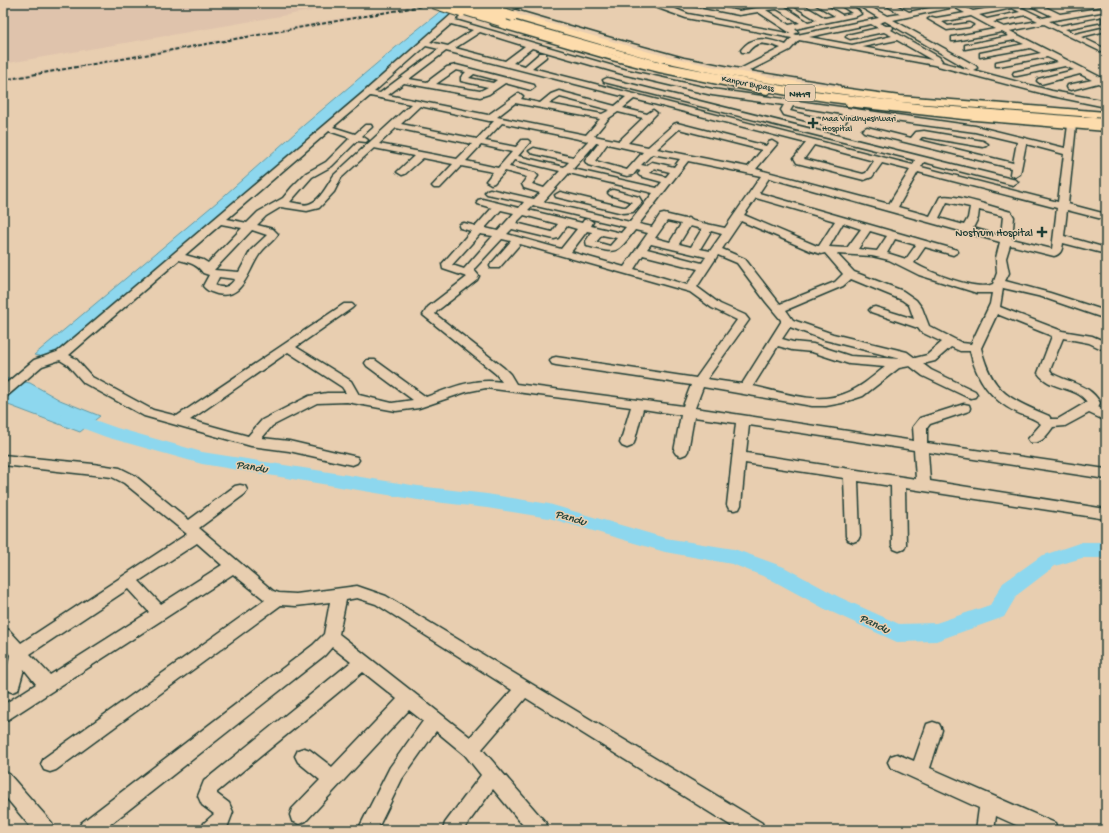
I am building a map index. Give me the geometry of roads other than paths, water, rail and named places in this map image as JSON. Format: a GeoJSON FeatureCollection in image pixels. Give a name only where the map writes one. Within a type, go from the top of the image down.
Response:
{"type":"FeatureCollection","features":[{"type":"Feature","properties":{"kind":"highway","name":"Kanpur Bypass"},"geometry":{"type":"LineString","coordinates":[[446,3],[618,54],[736,82],[870,103],[1106,123]]}},
{"type":"Feature","properties":{"kind":"highway","name":"Kanpur Bypass"},"geometry":{"type":"LineString","coordinates":[[457,3],[624,53],[661,62],[797,89],[919,104],[1106,120]]}},
{"type":"Feature","properties":{"kind":"main road"},"geometry":{"type":"LineString","coordinates":[[433,3],[615,58],[791,99],[1106,128]]}},
{"type":"Feature","properties":{"kind":"main road"},"geometry":{"type":"LineString","coordinates":[[472,3],[606,44],[651,56],[719,71],[856,93],[1106,115]]}},
{"type":"Feature","properties":{"kind":"street"},"geometry":{"type":"LineString","coordinates":[[3,393],[35,366],[46,360],[61,355],[368,93],[449,21],[472,3]]}},
{"type":"Feature","properties":{"kind":"street"},"geometry":{"type":"LineString","coordinates":[[481,3],[488,3]]}},
{"type":"Feature","properties":{"kind":"street"},"geometry":{"type":"LineString","coordinates":[[481,3],[683,60],[740,72],[830,86],[856,93]]}},
{"type":"Feature","properties":{"kind":"street"},"geometry":{"type":"LineString","coordinates":[[503,9],[529,3]]}},
{"type":"Feature","properties":{"kind":"street"},"geometry":{"type":"LineString","coordinates":[[654,4],[670,3]]}},
{"type":"Feature","properties":{"kind":"street"},"geometry":{"type":"LineString","coordinates":[[689,3],[739,13],[795,3],[824,21]]}},
{"type":"Feature","properties":{"kind":"street"},"geometry":{"type":"LineString","coordinates":[[788,28],[857,14],[841,3],[820,5]]}},
{"type":"Feature","properties":{"kind":"street"},"geometry":{"type":"LineString","coordinates":[[858,3],[896,16]]}},
{"type":"Feature","properties":{"kind":"street"},"geometry":{"type":"LineString","coordinates":[[899,26],[896,16],[889,5],[906,3]]}},
{"type":"Feature","properties":{"kind":"street"},"geometry":{"type":"LineString","coordinates":[[740,72],[759,64],[787,48],[799,36],[965,3]]}},
{"type":"Feature","properties":{"kind":"street"},"geometry":{"type":"LineString","coordinates":[[935,21],[1030,3],[1060,17]]}},
{"type":"Feature","properties":{"kind":"street"},"geometry":{"type":"LineString","coordinates":[[654,4],[686,16],[799,36],[849,48],[934,63],[990,78],[1106,104]]}},
{"type":"Feature","properties":{"kind":"street"},"geometry":{"type":"LineString","coordinates":[[779,5],[806,24]]}},
{"type":"Feature","properties":{"kind":"street"},"geometry":{"type":"LineString","coordinates":[[820,5],[841,17]]}},
{"type":"Feature","properties":{"kind":"street"},"geometry":{"type":"LineString","coordinates":[[955,5],[1065,63],[1104,81]]}},
{"type":"Feature","properties":{"kind":"street"},"geometry":{"type":"LineString","coordinates":[[1083,5],[1106,16]]}},
{"type":"Feature","properties":{"kind":"street"},"geometry":{"type":"LineString","coordinates":[[1014,6],[1106,52]]}},
{"type":"Feature","properties":{"kind":"street"},"geometry":{"type":"LineString","coordinates":[[833,13],[851,9]]}},
{"type":"Feature","properties":{"kind":"street"},"geometry":{"type":"LineString","coordinates":[[955,39],[1106,9]]}},
{"type":"Feature","properties":{"kind":"street"},"geometry":{"type":"LineString","coordinates":[[760,10],[799,36]]}},
{"type":"Feature","properties":{"kind":"street"},"geometry":{"type":"LineString","coordinates":[[919,12],[947,28],[969,25]]}},
{"type":"Feature","properties":{"kind":"street"},"geometry":{"type":"LineString","coordinates":[[739,13],[750,22]]}},
{"type":"Feature","properties":{"kind":"street"},"geometry":{"type":"LineString","coordinates":[[986,21],[1027,13]]}},
{"type":"Feature","properties":{"kind":"street"},"geometry":{"type":"LineString","coordinates":[[954,17],[985,33]]}},
{"type":"Feature","properties":{"kind":"street"},"geometry":{"type":"LineString","coordinates":[[1059,28],[1098,20]]}},
{"type":"Feature","properties":{"kind":"street"},"geometry":{"type":"LineString","coordinates":[[449,21],[619,70],[712,92],[768,100],[791,99],[847,112],[976,129],[1069,152]]}},
{"type":"Feature","properties":{"kind":"street"},"geometry":{"type":"LineString","coordinates":[[871,21],[930,55],[937,60],[934,63]]}},
{"type":"Feature","properties":{"kind":"street"},"geometry":{"type":"LineString","coordinates":[[850,37],[899,26],[990,78]]}},
{"type":"Feature","properties":{"kind":"street"},"geometry":{"type":"LineString","coordinates":[[1075,36],[1106,29]]}},
{"type":"Feature","properties":{"kind":"street"},"geometry":{"type":"LineString","coordinates":[[381,96],[447,49],[479,30]]}},
{"type":"Feature","properties":{"kind":"street"},"geometry":{"type":"LineString","coordinates":[[849,48],[899,37]]}},
{"type":"Feature","properties":{"kind":"street"},"geometry":{"type":"LineString","coordinates":[[968,47],[1016,37]]}},
{"type":"Feature","properties":{"kind":"street"},"geometry":{"type":"LineString","coordinates":[[745,50],[753,42],[758,41],[768,42],[787,48]]}},
{"type":"Feature","properties":{"kind":"street"},"geometry":{"type":"LineString","coordinates":[[1090,44],[1101,42]]}},
{"type":"Feature","properties":{"kind":"street"},"geometry":{"type":"LineString","coordinates":[[425,43],[915,168],[974,196],[1009,217],[1006,241],[1001,258],[1004,274],[999,285],[994,309],[975,348],[979,364],[983,372],[1000,395],[1010,404],[1048,422],[1060,422],[1089,408],[1094,402],[1090,396],[1050,378],[1044,373],[1059,334]]}},
{"type":"Feature","properties":{"kind":"street"},"geometry":{"type":"LineString","coordinates":[[459,43],[514,58]]}},
{"type":"Feature","properties":{"kind":"street"},"geometry":{"type":"LineString","coordinates":[[870,43],[930,55]]}},
{"type":"Feature","properties":{"kind":"street"},"geometry":{"type":"LineString","coordinates":[[506,64],[531,45]]}},
{"type":"Feature","properties":{"kind":"street"},"geometry":{"type":"LineString","coordinates":[[983,55],[1031,45]]}},
{"type":"Feature","properties":{"kind":"street"},"geometry":{"type":"LineString","coordinates":[[999,64],[1048,54]]}},
{"type":"Feature","properties":{"kind":"street"},"geometry":{"type":"LineString","coordinates":[[526,69],[543,55]]}},
{"type":"Feature","properties":{"kind":"street"},"geometry":{"type":"LineString","coordinates":[[1017,74],[1065,63]]}},
{"type":"Feature","properties":{"kind":"street"},"geometry":{"type":"LineString","coordinates":[[429,85],[453,68],[473,71],[531,87]]}},
{"type":"Feature","properties":{"kind":"street"},"geometry":{"type":"LineString","coordinates":[[597,87],[619,70]]}},
{"type":"Feature","properties":{"kind":"street"},"geometry":{"type":"LineString","coordinates":[[473,71],[464,79],[495,86]]}},
{"type":"Feature","properties":{"kind":"street"},"geometry":{"type":"LineString","coordinates":[[1041,81],[1081,71]]}},
{"type":"Feature","properties":{"kind":"street"},"geometry":{"type":"LineString","coordinates":[[490,118],[548,74]]}},
{"type":"Feature","properties":{"kind":"street"},"geometry":{"type":"LineString","coordinates":[[402,80],[480,94],[504,79]]}},
{"type":"Feature","properties":{"kind":"street"},"geometry":{"type":"LineString","coordinates":[[607,80],[1013,182]]}},
{"type":"Feature","properties":{"kind":"street"},"geometry":{"type":"LineString","coordinates":[[1071,88],[1104,81]]}},
{"type":"Feature","properties":{"kind":"street"},"geometry":{"type":"LineString","coordinates":[[368,93],[766,174],[852,200],[892,208],[1006,241],[1054,253],[1057,250],[1072,125]]}},
{"type":"Feature","properties":{"kind":"street"},"geometry":{"type":"LineString","coordinates":[[541,106],[559,94],[649,117]]}},
{"type":"Feature","properties":{"kind":"street"},"geometry":{"type":"LineString","coordinates":[[513,100],[602,117],[616,109],[632,96]]}},
{"type":"Feature","properties":{"kind":"street"},"geometry":{"type":"LineString","coordinates":[[791,99],[784,110],[785,112],[836,125],[840,124],[847,112]]}},
{"type":"Feature","properties":{"kind":"street"},"geometry":{"type":"LineString","coordinates":[[744,124],[768,100]]}},
{"type":"Feature","properties":{"kind":"street"},"geometry":{"type":"LineString","coordinates":[[280,204],[307,208],[315,206],[332,190],[337,177],[418,103]]}},
{"type":"Feature","properties":{"kind":"street"},"geometry":{"type":"LineString","coordinates":[[621,145],[663,104]]}},
{"type":"Feature","properties":{"kind":"street"},"geometry":{"type":"LineString","coordinates":[[852,152],[876,116]]}},
{"type":"Feature","properties":{"kind":"street"},"geometry":{"type":"LineString","coordinates":[[602,117],[605,120],[596,140],[589,162],[632,170],[647,169]]}},
{"type":"Feature","properties":{"kind":"street"},"geometry":{"type":"LineString","coordinates":[[437,186],[500,120]]}},
{"type":"Feature","properties":{"kind":"street"},"geometry":{"type":"LineString","coordinates":[[889,135],[900,120]]}},
{"type":"Feature","properties":{"kind":"street"},"geometry":{"type":"LineString","coordinates":[[394,125],[478,142],[566,170],[660,192]]}},
{"type":"Feature","properties":{"kind":"street"},"geometry":{"type":"LineString","coordinates":[[564,253],[649,150],[677,126],[704,132],[701,137],[710,140],[731,145],[735,144],[737,141],[768,149]]}},
{"type":"Feature","properties":{"kind":"street"},"geometry":{"type":"LineString","coordinates":[[368,127],[357,135],[356,138],[374,144],[458,163],[532,175],[533,176],[527,184],[528,186],[546,192]]}},
{"type":"Feature","properties":{"kind":"street"},"geometry":{"type":"LineString","coordinates":[[219,220],[249,227],[269,231],[273,234],[255,252],[242,276],[232,289],[223,292],[212,289],[209,286],[211,272],[249,227],[267,210],[287,200],[294,189],[309,175],[329,164],[356,137],[327,128]]}},
{"type":"Feature","properties":{"kind":"street"},"geometry":{"type":"LineString","coordinates":[[867,130],[1016,167]]}},
{"type":"Feature","properties":{"kind":"street"},"geometry":{"type":"LineString","coordinates":[[979,158],[987,132]]}},
{"type":"Feature","properties":{"kind":"street"},"geometry":{"type":"LineString","coordinates":[[750,171],[781,134]]}},
{"type":"Feature","properties":{"kind":"street"},"geometry":{"type":"LineString","coordinates":[[913,141],[919,134],[924,134],[983,144]]}},
{"type":"Feature","properties":{"kind":"street"},"geometry":{"type":"LineString","coordinates":[[511,387],[503,374],[429,315],[432,309],[470,282],[473,278],[469,270],[470,267],[522,212],[546,192],[596,140]]}},
{"type":"Feature","properties":{"kind":"street"},"geometry":{"type":"LineString","coordinates":[[1011,193],[1022,140]]}},
{"type":"Feature","properties":{"kind":"street"},"geometry":{"type":"LineString","coordinates":[[491,181],[525,142]]}},
{"type":"Feature","properties":{"kind":"street"},"geometry":{"type":"LineString","coordinates":[[812,142],[799,158],[800,161],[864,177],[869,175],[880,159]]}},
{"type":"Feature","properties":{"kind":"street"},"geometry":{"type":"LineString","coordinates":[[892,208],[915,168],[924,144]]}},
{"type":"Feature","properties":{"kind":"street"},"geometry":{"type":"LineString","coordinates":[[534,151],[557,152],[576,161]]}},
{"type":"Feature","properties":{"kind":"street"},"geometry":{"type":"LineString","coordinates":[[402,172],[421,155]]}},
{"type":"Feature","properties":{"kind":"street"},"geometry":{"type":"LineString","coordinates":[[599,231],[591,241],[591,244],[613,249],[634,226],[686,158]]}},
{"type":"Feature","properties":{"kind":"street"},"geometry":{"type":"LineString","coordinates":[[668,182],[644,176],[643,174],[652,165],[676,170]]}},
{"type":"Feature","properties":{"kind":"street"},"geometry":{"type":"LineString","coordinates":[[690,289],[766,174]]}},
{"type":"Feature","properties":{"kind":"street"},"geometry":{"type":"LineString","coordinates":[[490,192],[654,231]]}},
{"type":"Feature","properties":{"kind":"street"},"geometry":{"type":"LineString","coordinates":[[560,195],[627,210],[637,201],[635,199],[613,193]]}},
{"type":"Feature","properties":{"kind":"street"},"geometry":{"type":"LineString","coordinates":[[933,220],[945,196],[974,196],[1011,193],[1106,216]]}},
{"type":"Feature","properties":{"kind":"street"},"geometry":{"type":"LineString","coordinates":[[753,194],[953,252]]}},
{"type":"Feature","properties":{"kind":"street"},"geometry":{"type":"LineString","coordinates":[[967,229],[973,218],[974,196]]}},
{"type":"Feature","properties":{"kind":"street"},"geometry":{"type":"LineString","coordinates":[[482,202],[624,237]]}},
{"type":"Feature","properties":{"kind":"street"},"geometry":{"type":"LineString","coordinates":[[471,274],[447,266],[499,206]]}},
{"type":"Feature","properties":{"kind":"street"},"geometry":{"type":"LineString","coordinates":[[530,230],[550,206]]}},
{"type":"Feature","properties":{"kind":"street"},"geometry":{"type":"LineString","coordinates":[[1062,206],[1088,217],[1106,221]]}},
{"type":"Feature","properties":{"kind":"street"},"geometry":{"type":"LineString","coordinates":[[738,216],[825,251],[880,254],[908,264],[923,273],[970,289],[990,290],[999,285],[1046,295],[1088,310],[1106,314]]}},
{"type":"Feature","properties":{"kind":"street"},"geometry":{"type":"LineString","coordinates":[[627,271],[664,217],[728,232]]}},
{"type":"Feature","properties":{"kind":"street"},"geometry":{"type":"LineString","coordinates":[[825,251],[841,219]]}},
{"type":"Feature","properties":{"kind":"street"},"geometry":{"type":"LineString","coordinates":[[544,247],[565,222]]}},
{"type":"Feature","properties":{"kind":"street"},"geometry":{"type":"LineString","coordinates":[[673,246],[688,222]]}},
{"type":"Feature","properties":{"kind":"street"},"geometry":{"type":"LineString","coordinates":[[510,225],[554,236]]}},
{"type":"Feature","properties":{"kind":"street"},"geometry":{"type":"LineString","coordinates":[[464,226],[544,247],[690,289],[716,306],[743,320],[699,382],[688,411],[681,451]]}},
{"type":"Feature","properties":{"kind":"street"},"geometry":{"type":"LineString","coordinates":[[694,251],[708,227]]}},
{"type":"Feature","properties":{"kind":"street"},"geometry":{"type":"LineString","coordinates":[[850,252],[868,227]]}},
{"type":"Feature","properties":{"kind":"street"},"geometry":{"type":"LineString","coordinates":[[880,254],[893,234]]}},
{"type":"Feature","properties":{"kind":"street"},"geometry":{"type":"LineString","coordinates":[[1058,238],[1106,251]]}},
{"type":"Feature","properties":{"kind":"street"},"geometry":{"type":"LineString","coordinates":[[476,261],[499,267],[518,240]]}},
{"type":"Feature","properties":{"kind":"street"},"geometry":{"type":"LineString","coordinates":[[648,240],[694,251],[734,257],[741,261],[770,300],[787,319],[787,322]]}},
{"type":"Feature","properties":{"kind":"street"},"geometry":{"type":"LineString","coordinates":[[908,264],[923,243]]}},
{"type":"Feature","properties":{"kind":"street"},"geometry":{"type":"LineString","coordinates":[[641,250],[704,267]]}},
{"type":"Feature","properties":{"kind":"street"},"geometry":{"type":"LineString","coordinates":[[825,251],[850,274],[905,298],[915,306],[921,325]]}},
{"type":"Feature","properties":{"kind":"street"},"geometry":{"type":"LineString","coordinates":[[177,256],[200,262],[211,272],[242,276]]}},
{"type":"Feature","properties":{"kind":"street"},"geometry":{"type":"LineString","coordinates":[[779,309],[839,284],[850,274]]}},
{"type":"Feature","properties":{"kind":"street"},"geometry":{"type":"LineString","coordinates":[[178,422],[348,306]]}},
{"type":"Feature","properties":{"kind":"street"},"geometry":{"type":"LineString","coordinates":[[994,309],[1059,334],[1092,340],[1106,340]]}},
{"type":"Feature","properties":{"kind":"street"},"geometry":{"type":"LineString","coordinates":[[875,310],[921,325],[925,329],[950,342],[966,348],[975,348]]}},
{"type":"Feature","properties":{"kind":"street"},"geometry":{"type":"LineString","coordinates":[[745,389],[787,322]]}},
{"type":"Feature","properties":{"kind":"street"},"geometry":{"type":"LineString","coordinates":[[787,322],[829,337],[903,355],[927,374],[971,394]]}},
{"type":"Feature","properties":{"kind":"street"},"geometry":{"type":"LineString","coordinates":[[1092,340],[1106,347]]}},
{"type":"Feature","properties":{"kind":"street"},"geometry":{"type":"LineString","coordinates":[[775,341],[792,346],[813,348],[850,360],[896,364],[913,362],[936,355],[950,342]]}},
{"type":"Feature","properties":{"kind":"street"},"geometry":{"type":"LineString","coordinates":[[288,347],[347,384],[355,399]]}},
{"type":"Feature","properties":{"kind":"street"},"geometry":{"type":"LineString","coordinates":[[61,355],[68,359],[88,380],[98,387],[149,413],[251,441],[288,446],[352,460]]}},
{"type":"Feature","properties":{"kind":"street"},"geometry":{"type":"LineString","coordinates":[[556,361],[745,389],[812,402],[838,400],[854,396],[896,364]]}},
{"type":"Feature","properties":{"kind":"street"},"geometry":{"type":"LineString","coordinates":[[371,364],[423,401]]}},
{"type":"Feature","properties":{"kind":"street"},"geometry":{"type":"LineString","coordinates":[[251,441],[267,423],[314,399],[328,397],[355,399],[388,407],[404,406],[477,385],[511,387],[688,411],[1106,474]]}},
{"type":"Feature","properties":{"kind":"street"},"geometry":{"type":"LineString","coordinates":[[628,443],[638,404]]}},
{"type":"Feature","properties":{"kind":"street"},"geometry":{"type":"LineString","coordinates":[[923,486],[921,424],[925,421],[964,408]]}},
{"type":"Feature","properties":{"kind":"street"},"geometry":{"type":"LineString","coordinates":[[1089,408],[1106,417]]}},
{"type":"Feature","properties":{"kind":"street"},"geometry":{"type":"LineString","coordinates":[[734,505],[743,420]]}},
{"type":"Feature","properties":{"kind":"street"},"geometry":{"type":"LineString","coordinates":[[1035,439],[1048,425],[1048,422]]}},
{"type":"Feature","properties":{"kind":"street"},"geometry":{"type":"LineString","coordinates":[[739,457],[1106,514]]}},
{"type":"Feature","properties":{"kind":"street"},"geometry":{"type":"LineString","coordinates":[[3,460],[114,472],[129,479],[268,595],[278,599],[308,600],[356,592],[381,600],[755,830]]}},
{"type":"Feature","properties":{"kind":"street"},"geometry":{"type":"LineString","coordinates":[[850,475],[852,536]]}},
{"type":"Feature","properties":{"kind":"street"},"geometry":{"type":"LineString","coordinates":[[898,482],[899,545]]}},
{"type":"Feature","properties":{"kind":"street"},"geometry":{"type":"LineString","coordinates":[[12,685],[19,653],[129,580],[193,531],[240,490]]}},
{"type":"Feature","properties":{"kind":"street"},"geometry":{"type":"LineString","coordinates":[[3,714],[233,566]]}},
{"type":"Feature","properties":{"kind":"street"},"geometry":{"type":"LineString","coordinates":[[129,580],[160,613]]}},
{"type":"Feature","properties":{"kind":"street"},"geometry":{"type":"LineString","coordinates":[[93,829],[319,650],[331,637],[339,594]]}},
{"type":"Feature","properties":{"kind":"street"},"geometry":{"type":"LineString","coordinates":[[50,764],[278,599]]}},
{"type":"Feature","properties":{"kind":"street"},"geometry":{"type":"LineString","coordinates":[[3,635],[48,685]]}},
{"type":"Feature","properties":{"kind":"street"},"geometry":{"type":"LineString","coordinates":[[331,637],[471,749],[539,830]]}},
{"type":"Feature","properties":{"kind":"street"},"geometry":{"type":"LineString","coordinates":[[211,830],[220,822],[224,812],[222,808],[209,800],[207,796],[210,787],[362,663]]}},
{"type":"Feature","properties":{"kind":"street"},"geometry":{"type":"LineString","coordinates":[[471,749],[524,688]]}},
{"type":"Feature","properties":{"kind":"street"},"geometry":{"type":"LineString","coordinates":[[299,815],[408,699]]}},
{"type":"Feature","properties":{"kind":"street"},"geometry":{"type":"LineString","coordinates":[[366,830],[396,773],[434,720]]}},
{"type":"Feature","properties":{"kind":"street"},"geometry":{"type":"LineString","coordinates":[[920,772],[933,730]]}},
{"type":"Feature","properties":{"kind":"street"},"geometry":{"type":"LineString","coordinates":[[304,756],[333,779]]}},
{"type":"Feature","properties":{"kind":"street"},"geometry":{"type":"LineString","coordinates":[[897,762],[1048,830]]}},
{"type":"Feature","properties":{"kind":"street"},"geometry":{"type":"LineString","coordinates":[[452,830],[492,774]]}},
{"type":"Feature","properties":{"kind":"street"},"geometry":{"type":"LineString","coordinates":[[3,780],[45,830]]}},
{"type":"Feature","properties":{"kind":"street"},"geometry":{"type":"LineString","coordinates":[[985,830],[990,803]]}},
{"type":"Feature","properties":{"kind":"water"},"geometry":{"type":"Polygon","coordinates":[[[451,3],[467,3],[52,359],[34,355],[217,202],[304,125],[408,37],[451,3]]]}},
{"type":"Feature","properties":{"kind":"water"},"geometry":{"type":"Polygon","coordinates":[[[3,378],[30,383],[60,400],[100,416],[80,432],[3,403],[3,378]]]}},
{"type":"Feature","properties":{"kind":"waterway","name":"Pandu"},"geometry":{"type":"LineString","coordinates":[[69,417],[112,433],[202,458],[418,493],[487,501],[549,511],[665,545],[734,557],[777,573],[832,603],[897,633],[936,632],[997,611],[1010,589],[1048,561],[1082,550],[1106,550]]}},
{"type":"Feature","properties":{"kind":"railway"},"geometry":{"type":"LineString","coordinates":[[3,80],[439,3]]}},
{"type":"Feature","properties":{"kind":"place","name":"Maa Vindhyeshwari Hospital"},"geometry":{"type":"Point","coordinates":[813,123]}},
{"type":"Feature","properties":{"kind":"place","name":"Nostrum Hospital"},"geometry":{"type":"Point","coordinates":[1042,232]}}]}
